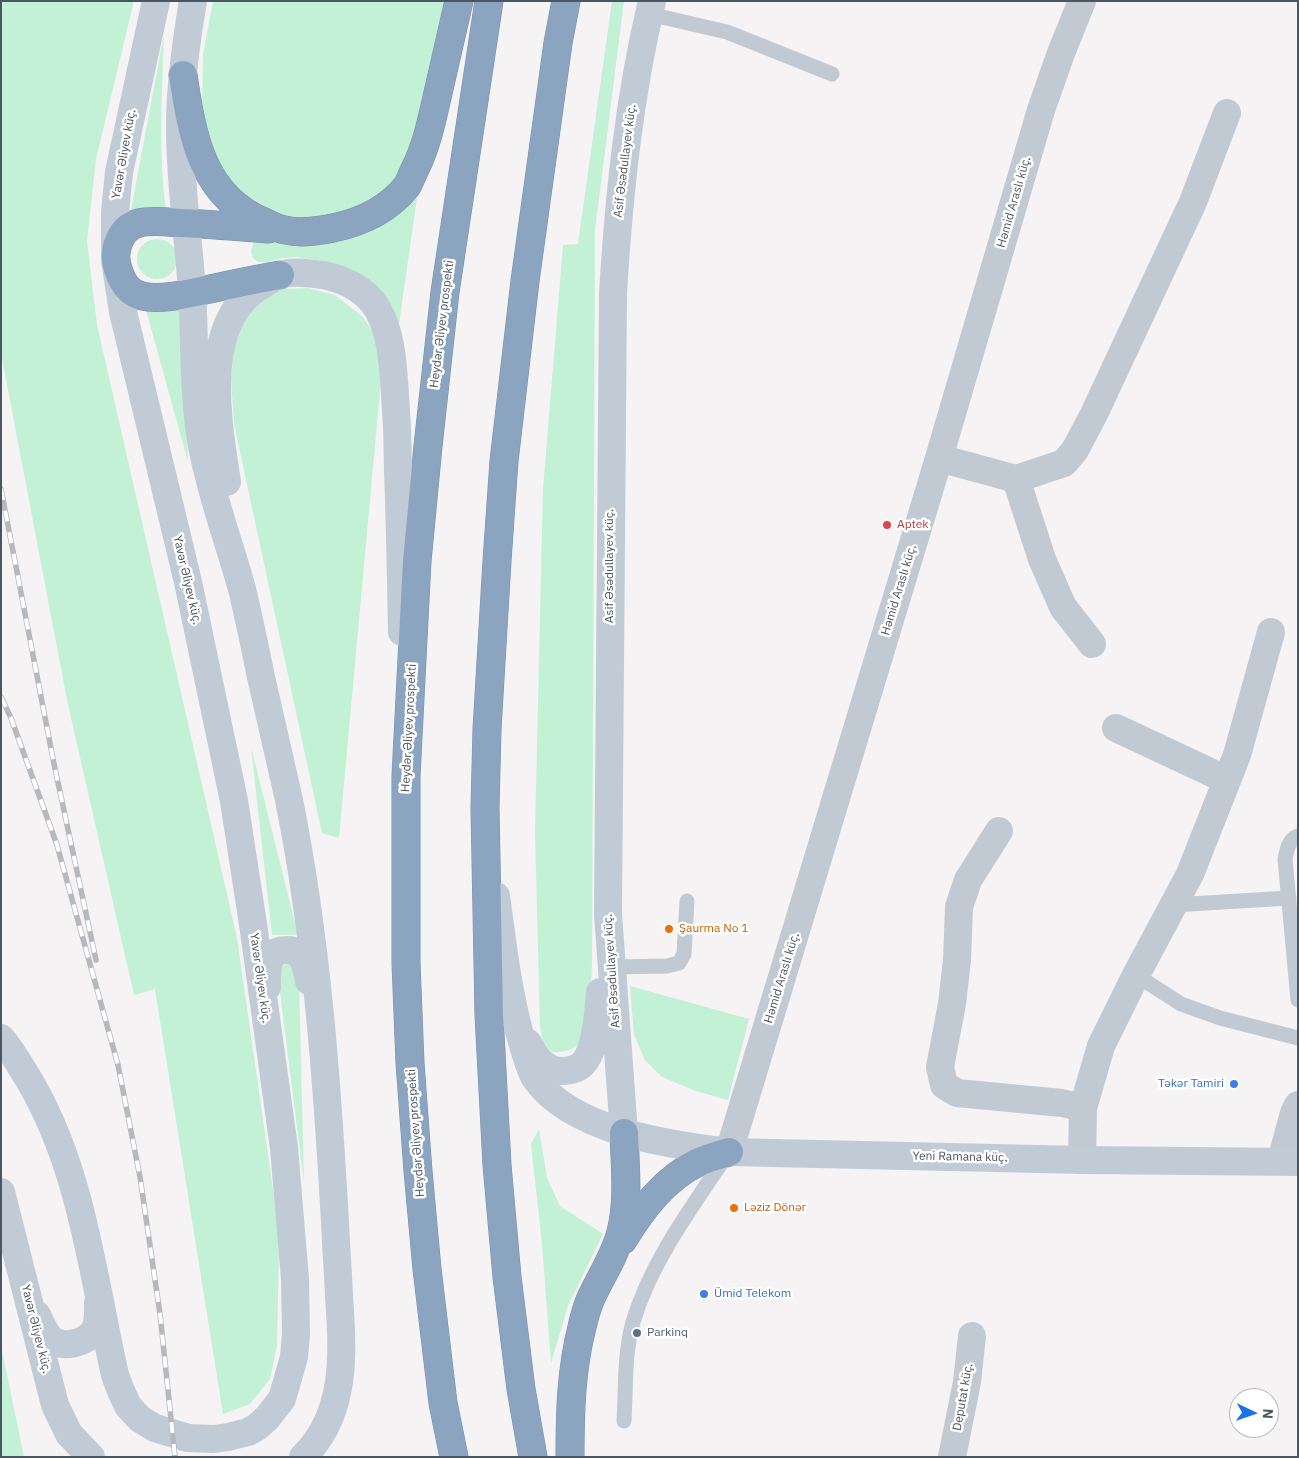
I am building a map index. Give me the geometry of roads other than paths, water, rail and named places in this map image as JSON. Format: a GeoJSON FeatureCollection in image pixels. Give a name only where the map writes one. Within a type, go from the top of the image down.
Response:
{"type":"FeatureCollection","features":[{"type":"Feature","properties":{"kind":"highway"},"geometry":{"type":"LineString","coordinates":[[280,275],[192,293],[143,297],[134,294],[126,287],[115,260],[118,244],[123,233],[138,223],[186,223],[314,232],[344,226],[373,216],[394,201],[408,185],[427,139],[459,1]]}},
{"type":"Feature","properties":{"kind":"highway","name":"Heydər Əliyev prospekti"},"geometry":{"type":"LineString","coordinates":[[454,1457],[443,1402],[427,1269],[410,1063],[406,963],[406,776],[417,561],[428,446],[445,292],[490,1]]}},
{"type":"Feature","properties":{"kind":"highway"},"geometry":{"type":"LineString","coordinates":[[533,1457],[521,1389],[497,1165],[489,1015],[486,808],[488,719],[504,461],[525,281],[558,44],[566,1]]}},
{"type":"Feature","properties":{"kind":"highway"},"geometry":{"type":"LineString","coordinates":[[183,75],[190,121],[198,151],[206,170],[232,204],[249,216],[284,230]]}},
{"type":"Feature","properties":{"kind":"highway"},"geometry":{"type":"LineString","coordinates":[[612,1258],[621,1232],[624,1212],[626,1176],[624,1133]]}},
{"type":"Feature","properties":{"kind":"highway"},"geometry":{"type":"LineString","coordinates":[[570,1457],[572,1383],[582,1328],[590,1300],[637,1216],[673,1177],[698,1162],[729,1152]]}},
{"type":"Feature","properties":{"kind":"highway"},"geometry":{"type":"LineString","coordinates":[[443,1402],[446,1457]]}},
{"type":"Feature","properties":{"kind":"main road","name":"Yavər Əliyev küç."},"geometry":{"type":"LineString","coordinates":[[1,1038],[31,1083],[47,1114],[75,1190],[89,1245],[116,1375],[128,1406],[140,1418],[155,1428],[188,1438],[214,1439],[228,1437],[248,1432],[257,1427],[282,1399],[294,1357],[296,1334],[291,1217],[273,1068],[234,801],[188,582],[123,312],[115,260],[115,212],[119,172],[156,1]]}},
{"type":"Feature","properties":{"kind":"main road"},"geometry":{"type":"LineString","coordinates":[[194,1],[183,75],[180,122],[181,169],[192,293],[194,365],[202,445],[208,474],[242,590],[289,802],[303,877],[323,1051],[338,1281],[341,1359],[339,1387],[333,1410],[311,1457]]}},
{"type":"Feature","properties":{"kind":"main road","name":"Asif Əsədullayev küç."},"geometry":{"type":"LineString","coordinates":[[624,1133],[608,914],[613,293],[616,231],[624,155],[650,8]]}},
{"type":"Feature","properties":{"kind":"main road"},"geometry":{"type":"LineString","coordinates":[[242,590],[223,460],[218,409],[217,379],[220,354],[230,321],[240,303],[255,289],[280,275],[289,273],[327,275],[344,281],[363,292],[377,308],[387,329],[391,351],[398,431],[406,776]]}},
{"type":"Feature","properties":{"kind":"main road"},"geometry":{"type":"LineString","coordinates":[[486,808],[500,929],[508,986],[515,1016],[533,1052],[548,1068],[558,1071],[579,1067],[593,1045],[598,1022],[608,914]]}},
{"type":"Feature","properties":{"kind":"main road"},"geometry":{"type":"LineString","coordinates":[[273,1068],[267,976],[271,957],[276,952],[290,950],[297,952],[306,966],[323,1051]]}},
{"type":"Feature","properties":{"kind":"main road","name":"Yeni Ramana küç."},"geometry":{"type":"LineString","coordinates":[[515,1016],[534,1076],[545,1090],[562,1105],[589,1119],[624,1133],[672,1144],[729,1152],[1082,1160],[1289,1162]]}},
{"type":"Feature","properties":{"kind":"main road","name":"Yavər Əliyev küç."},"geometry":{"type":"LineString","coordinates":[[1,1192],[55,1405],[80,1453]]}},
{"type":"Feature","properties":{"kind":"main road"},"geometry":{"type":"LineString","coordinates":[[21,1271],[41,1325],[48,1335],[61,1344],[85,1339],[94,1331],[98,1313],[89,1245]]}},
{"type":"Feature","properties":{"kind":"main road"},"geometry":{"type":"LineString","coordinates":[[55,1405],[55,1385],[58,1372],[64,1362],[73,1358],[85,1358],[95,1362],[104,1370],[128,1406]]}},
{"type":"Feature","properties":{"kind":"main road"},"geometry":{"type":"LineString","coordinates":[[303,1457],[324,1432]]}},
{"type":"Feature","properties":{"kind":"street","name":"Həmid Araslı küç."},"geometry":{"type":"LineString","coordinates":[[729,1152],[939,458],[1041,110],[1082,1]]}},
{"type":"Feature","properties":{"kind":"street"},"geometry":{"type":"LineString","coordinates":[[939,458],[1016,479],[1064,462],[1075,450],[1094,414],[1192,202],[1227,113]]}},
{"type":"Feature","properties":{"kind":"street"},"geometry":{"type":"LineString","coordinates":[[1016,479],[1042,559],[1064,607],[1092,644]]}},
{"type":"Feature","properties":{"kind":"street"},"geometry":{"type":"LineString","coordinates":[[1082,1160],[1083,1108],[1101,1046],[1136,975],[1190,874],[1237,755],[1271,632]]}},
{"type":"Feature","properties":{"kind":"street"},"geometry":{"type":"LineString","coordinates":[[1116,728],[1227,780]]}},
{"type":"Feature","properties":{"kind":"street"},"geometry":{"type":"LineString","coordinates":[[999,831],[968,880],[959,907],[957,960],[952,1004],[940,1067],[944,1085],[957,1092],[1062,1103],[1083,1108]]}},
{"type":"Feature","properties":{"kind":"street"},"geometry":{"type":"LineString","coordinates":[[1289,1162],[1294,1113],[1298,1105]]}},
{"type":"Feature","properties":{"kind":"street","name":"Deputat küç."},"geometry":{"type":"LineString","coordinates":[[952,1457],[967,1382],[972,1336]]}},
{"type":"Feature","properties":{"kind":"lane"},"geometry":{"type":"LineString","coordinates":[[650,8],[727,32],[832,74]]}},
{"type":"Feature","properties":{"kind":"lane"},"geometry":{"type":"LineString","coordinates":[[1298,836],[1293,838],[1288,846],[1285,859],[1298,1000]]}},
{"type":"Feature","properties":{"kind":"lane"},"geometry":{"type":"LineString","coordinates":[[1173,905],[1289,898]]}},
{"type":"Feature","properties":{"kind":"lane"},"geometry":{"type":"LineString","coordinates":[[611,967],[667,966],[679,963],[684,954],[687,901]]}},
{"type":"Feature","properties":{"kind":"lane"},"geometry":{"type":"LineString","coordinates":[[1136,975],[1181,1004],[1220,1018],[1298,1038]]}},
{"type":"Feature","properties":{"kind":"lane"},"geometry":{"type":"LineString","coordinates":[[624,1421],[628,1349],[633,1323],[645,1289],[671,1240],[729,1152]]}},
{"type":"Feature","properties":{"kind":"railway"},"geometry":{"type":"LineString","coordinates":[[1,489],[54,764],[96,960]]}},
{"type":"Feature","properties":{"kind":"railway"},"geometry":{"type":"LineString","coordinates":[[1,697],[11,718],[57,845],[118,1065],[140,1177],[160,1314],[175,1457]]}},
{"type":"Feature","properties":{"kind":"place","name":"Aptek"},"geometry":{"type":"Point","coordinates":[887,525]}},
{"type":"Feature","properties":{"kind":"place","name":"Şaurma No 1"},"geometry":{"type":"Point","coordinates":[669,929]}},
{"type":"Feature","properties":{"kind":"place","name":"Təkər Tamiri"},"geometry":{"type":"Point","coordinates":[1234,1084]}},
{"type":"Feature","properties":{"kind":"place","name":"Ləziz Dönər"},"geometry":{"type":"Point","coordinates":[734,1208]}},
{"type":"Feature","properties":{"kind":"place","name":"Ümid Telekom"},"geometry":{"type":"Point","coordinates":[704,1294]}},
{"type":"Feature","properties":{"kind":"place","name":"Parkinq"},"geometry":{"type":"Point","coordinates":[637,1333]}}]}
